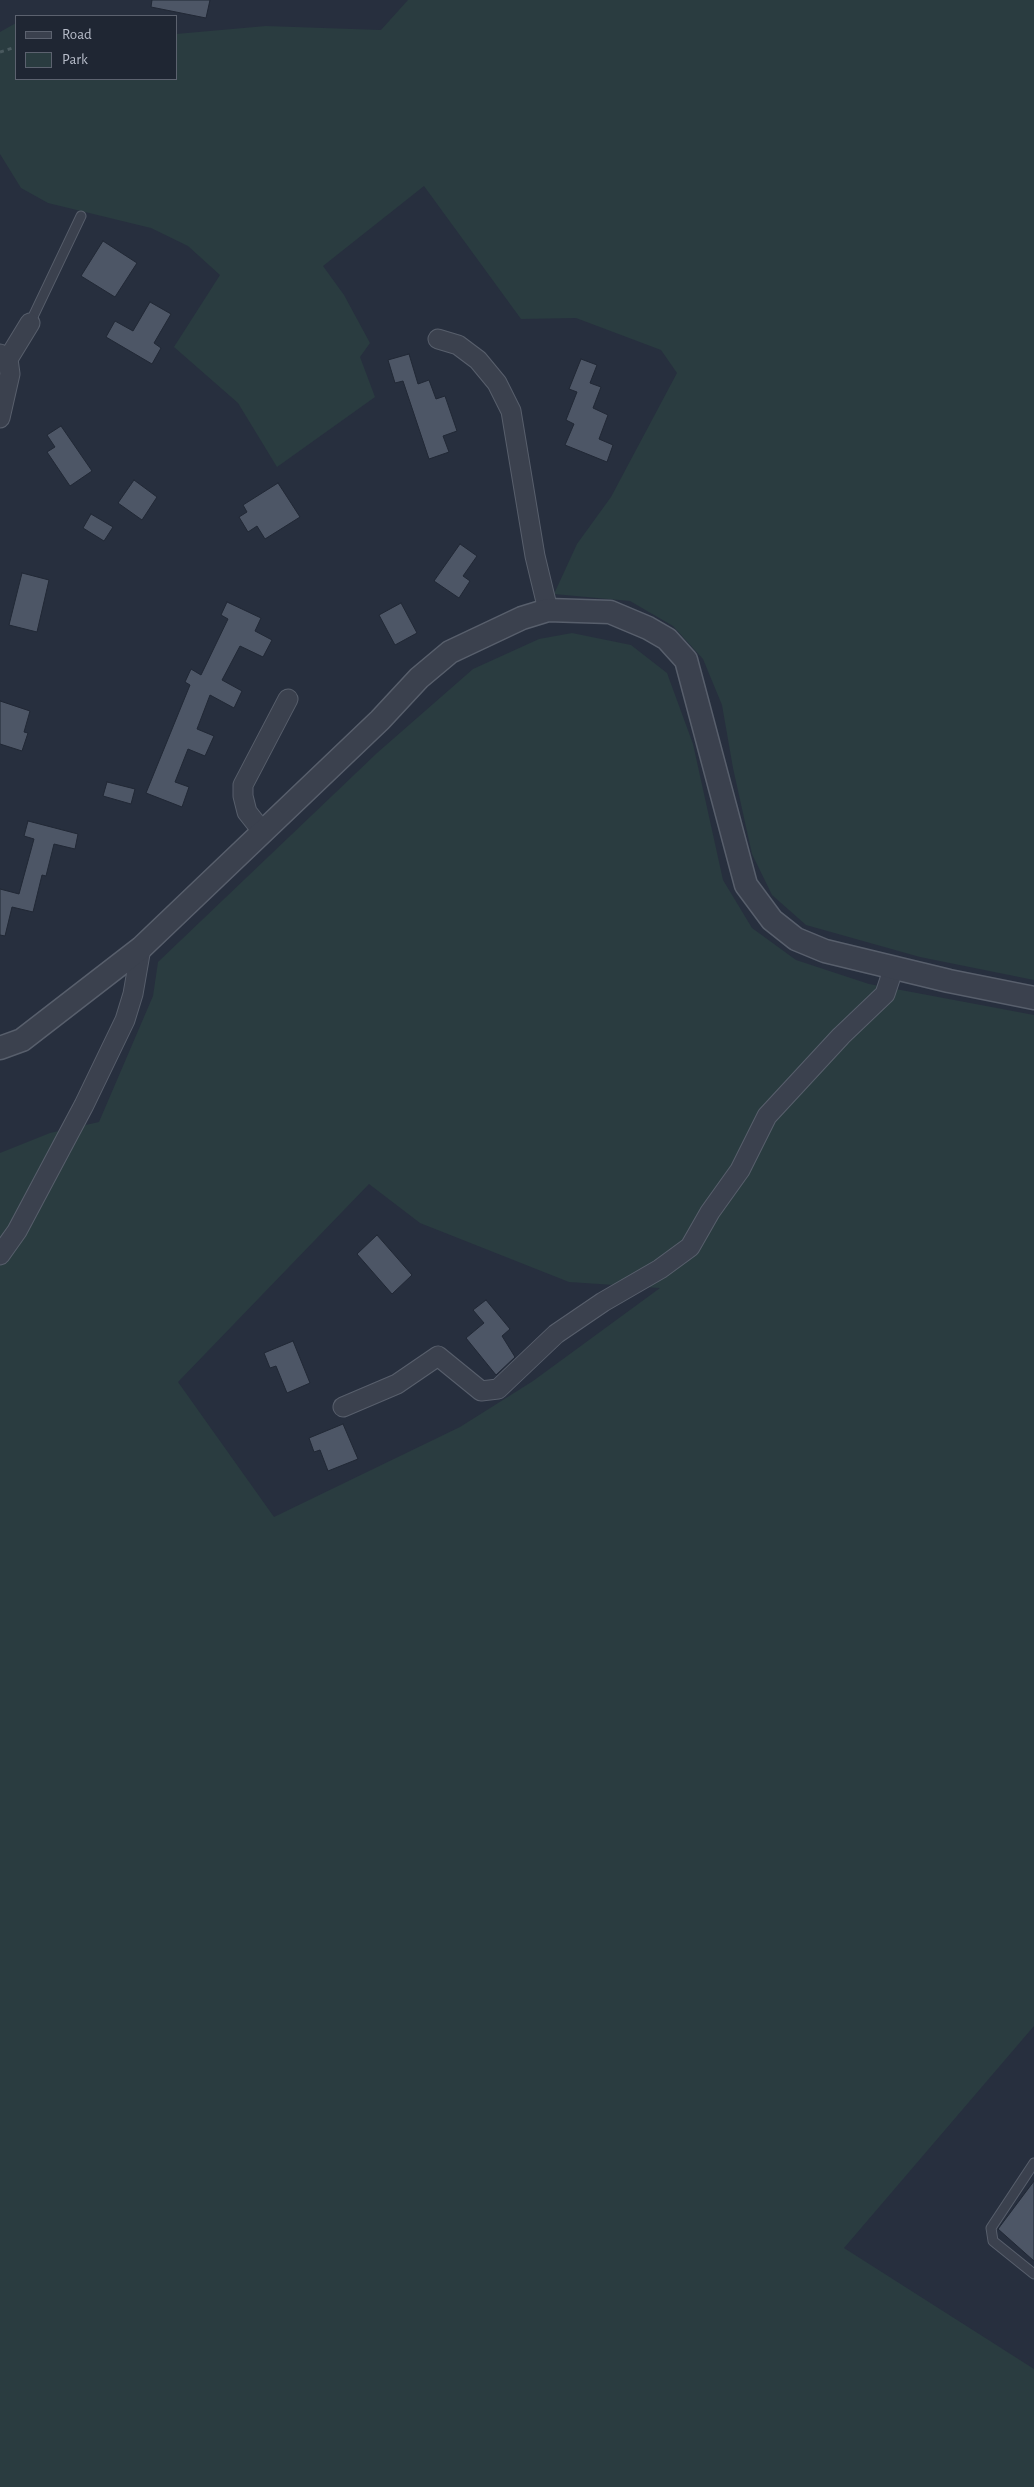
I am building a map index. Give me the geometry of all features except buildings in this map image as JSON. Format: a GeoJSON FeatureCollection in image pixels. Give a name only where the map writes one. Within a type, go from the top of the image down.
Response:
{"type":"FeatureCollection","features":[{"type":"Feature","properties":{"kind":"street"},"geometry":{"type":"LineString","coordinates":[[0,418],[10,374],[4,357],[30,323]]}},
{"type":"Feature","properties":{"kind":"street"},"geometry":{"type":"LineString","coordinates":[[438,339],[458,345],[478,360],[497,383],[510,411],[535,556],[548,610]]}},
{"type":"Feature","properties":{"kind":"street"},"geometry":{"type":"LineString","coordinates":[[0,1048],[22,1040],[141,948],[380,720],[419,678],[450,652],[522,618],[548,610],[610,612],[648,628],[667,640],[686,660],[746,885],[772,920],[796,939],[825,950],[1034,998]]}},
{"type":"Feature","properties":{"kind":"street"},"geometry":{"type":"LineString","coordinates":[[262,831],[247,812],[243,796],[243,785],[288,699]]}},
{"type":"Feature","properties":{"kind":"street"},"geometry":{"type":"LineString","coordinates":[[0,1255],[17,1231],[84,1105],[125,1020],[133,994],[141,948]]}},
{"type":"Feature","properties":{"kind":"street"},"geometry":{"type":"LineString","coordinates":[[343,1407],[397,1384],[438,1356],[481,1391],[498,1389],[556,1334],[603,1302],[660,1269],[690,1247],[710,1212],[740,1170],[767,1116],[841,1036],[885,994],[894,967]]}},
{"type":"Feature","properties":{"kind":"lane"},"geometry":{"type":"LineString","coordinates":[[30,323],[81,216]]}},
{"type":"Feature","properties":{"kind":"lane"},"geometry":{"type":"LineString","coordinates":[[1034,2163],[991,2228],[994,2241],[1034,2274]]}},
{"type":"Feature","properties":{"kind":"path"},"geometry":{"type":"LineString","coordinates":[[0,52],[15,47]]}},
{"type":"Feature","properties":{"kind":"green space"},"geometry":{"type":"Polygon","coordinates":[[[408,0],[1034,0],[1034,980],[920,957],[806,925],[772,895],[752,854],[733,768],[722,705],[703,659],[673,626],[630,601],[554,594],[577,544],[611,497],[677,373],[661,350],[576,318],[521,319],[424,186],[323,266],[344,295],[370,343],[360,357],[375,397],[277,467],[238,403],[174,347],[220,275],[188,246],[151,228],[48,203],[21,188],[0,154],[0,32],[15,24],[15,80],[178,80],[178,34],[266,26],[381,30],[408,0]]]}},
{"type":"Feature","properties":{"kind":"green space"},"geometry":{"type":"Polygon","coordinates":[[[572,633],[631,645],[667,673],[693,744],[723,880],[752,928],[796,960],[869,984],[1034,1015],[1034,2026],[844,2248],[1034,2369],[1034,2487],[0,2487],[0,1153],[50,1133],[99,1122],[153,996],[158,962],[377,753],[473,669],[539,639],[572,633]],[[369,1184],[178,1382],[274,1517],[460,1427],[533,1381],[660,1288],[569,1282],[420,1223],[369,1184]]]}}]}
